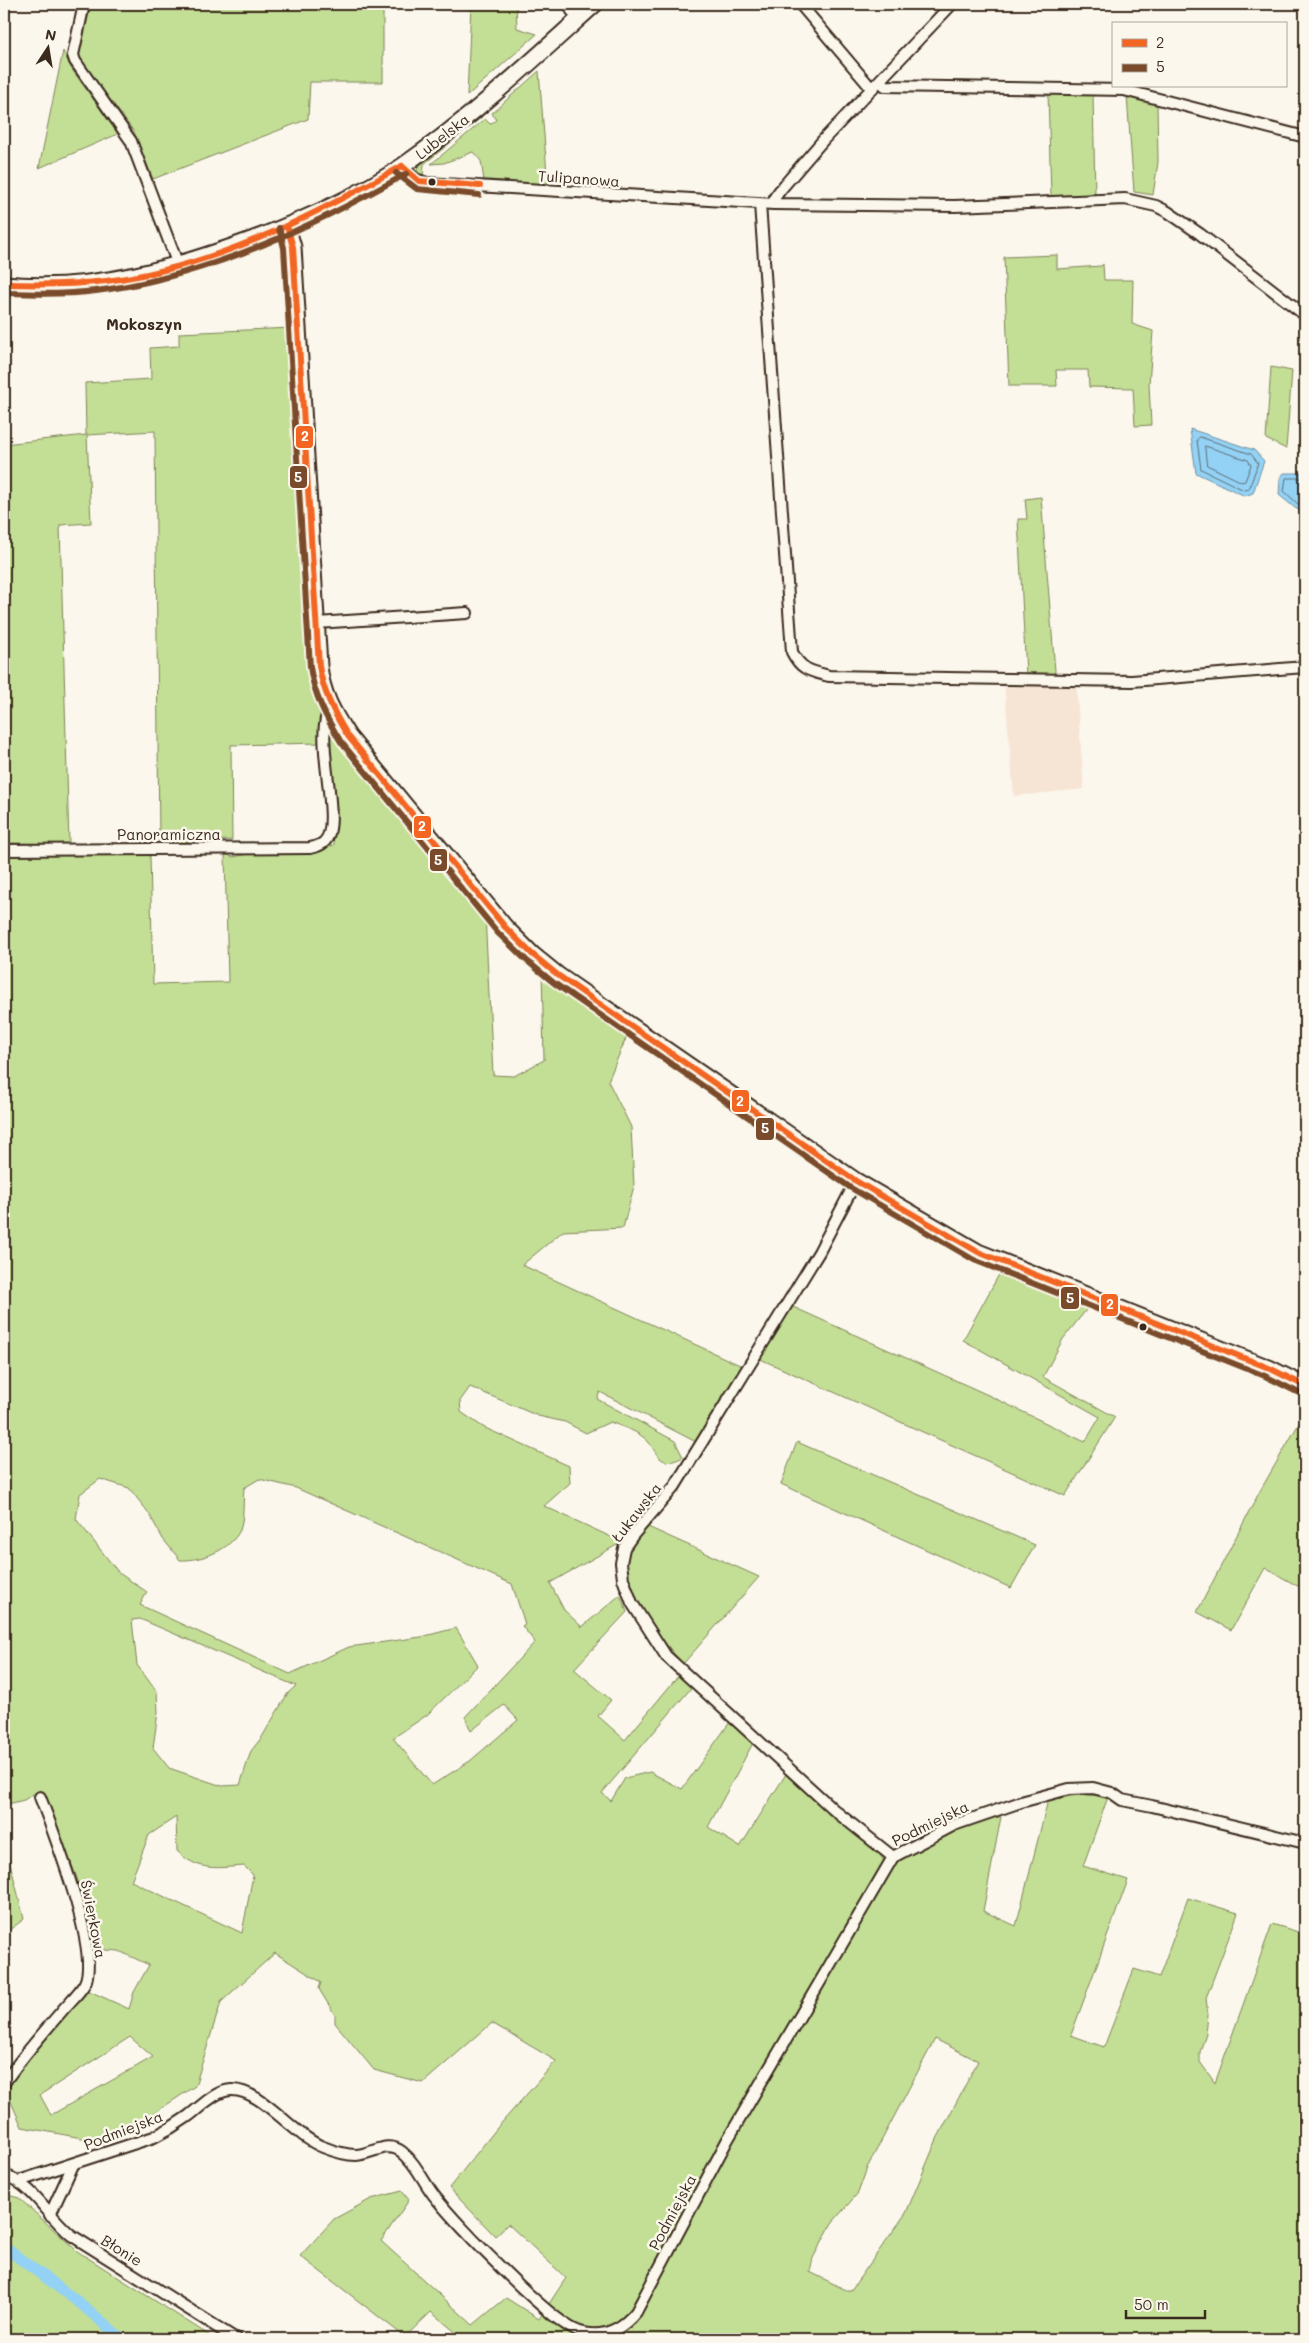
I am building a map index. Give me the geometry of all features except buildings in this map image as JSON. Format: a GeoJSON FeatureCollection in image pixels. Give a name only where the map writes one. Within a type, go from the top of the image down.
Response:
{"type":"FeatureCollection","features":[{"type":"Feature","properties":{"kind":"street"},"geometry":{"type":"LineString","coordinates":[[84,4],[73,55],[75,61],[131,141],[178,265]]}},
{"type":"Feature","properties":{"kind":"street"},"geometry":{"type":"LineString","coordinates":[[570,4],[572,10],[580,18]]}},
{"type":"Feature","properties":{"kind":"street","name":"Lubelska"},"geometry":{"type":"LineString","coordinates":[[4,284],[102,282],[178,265],[287,226],[328,208],[402,166],[446,134],[595,4]]}},
{"type":"Feature","properties":{"kind":"street"},"geometry":{"type":"LineString","coordinates":[[800,4],[872,89]]}},
{"type":"Feature","properties":{"kind":"street"},"geometry":{"type":"LineString","coordinates":[[774,204],[775,196],[781,189],[952,4]]}},
{"type":"Feature","properties":{"kind":"street"},"geometry":{"type":"LineString","coordinates":[[880,81],[885,86],[1124,90],[1305,137]]}},
{"type":"Feature","properties":{"kind":"street","name":"Tulipanowa"},"geometry":{"type":"LineString","coordinates":[[402,166],[415,179],[426,182],[760,204],[955,206],[1101,199],[1141,202],[1168,212],[1200,234],[1305,315]]}},
{"type":"Feature","properties":{"kind":"street"},"geometry":{"type":"LineString","coordinates":[[760,204],[792,652],[798,664],[810,671],[828,676],[1132,681],[1305,667]]}},
{"type":"Feature","properties":{"kind":"street"},"geometry":{"type":"LineString","coordinates":[[287,226],[293,247],[321,681],[330,708],[348,736],[505,927],[532,954],[559,976],[856,1181],[978,1252],[1268,1368],[1305,1386]]}},
{"type":"Feature","properties":{"kind":"street"},"geometry":{"type":"LineString","coordinates":[[317,623],[467,613]]}},
{"type":"Feature","properties":{"kind":"street","name":"Panoramiczna"},"geometry":{"type":"LineString","coordinates":[[4,850],[310,848],[325,842],[329,834],[330,817],[323,724],[330,708]]}},
{"type":"Feature","properties":{"kind":"street","name":"Łukawska"},"geometry":{"type":"LineString","coordinates":[[856,1181],[819,1252],[716,1420],[675,1486],[624,1548],[621,1563],[622,1579],[632,1602],[666,1656],[834,1810],[893,1857]]}},
{"type":"Feature","properties":{"kind":"street","name":"Podmiejska"},"geometry":{"type":"LineString","coordinates":[[19,2181],[44,2172],[73,2165],[154,2136],[183,2120],[215,2096],[228,2090],[240,2090],[261,2100],[300,2135],[323,2147],[356,2155],[384,2146],[399,2150],[409,2159],[445,2209],[522,2287],[565,2324],[573,2330],[585,2333],[613,2332],[628,2321],[636,2312],[728,2139],[893,1857],[954,1826],[986,1813],[1055,1792],[1086,1788],[1112,1793],[1122,1800],[1137,1805],[1152,1806],[1305,1843]]}},
{"type":"Feature","properties":{"kind":"street","name":"Świerkowa"},"geometry":{"type":"LineString","coordinates":[[4,2083],[28,2050],[85,1983],[88,1969],[87,1949],[69,1873],[40,1796]]}},
{"type":"Feature","properties":{"kind":"street"},"geometry":{"type":"LineString","coordinates":[[50,2214],[73,2165]]}},
{"type":"Feature","properties":{"kind":"street","name":"Błonie"},"geometry":{"type":"LineString","coordinates":[[4,2174],[19,2181],[38,2197],[50,2214],[71,2235],[236,2339]]}},
{"type":"Feature","properties":{"kind":"shaded area"},"geometry":{"type":"Polygon","coordinates":[[[1004,682],[1076,683],[1084,789],[1014,796],[1004,682]]]}},
{"type":"Feature","properties":{"kind":"green space"},"geometry":{"type":"Polygon","coordinates":[[[91,4],[383,4],[383,82],[310,82],[308,119],[153,179],[134,132],[79,57],[91,4]]]}},
{"type":"Feature","properties":{"kind":"green space"},"geometry":{"type":"Polygon","coordinates":[[[471,4],[516,4],[517,28],[537,34],[467,96],[471,4]]]}},
{"type":"Feature","properties":{"kind":"green space"},"geometry":{"type":"Polygon","coordinates":[[[63,51],[71,68],[118,134],[39,168],[63,51]]]}},
{"type":"Feature","properties":{"kind":"green space"},"geometry":{"type":"Polygon","coordinates":[[[539,71],[548,186],[484,181],[481,161],[473,152],[444,163],[431,164],[485,119],[490,124],[496,120],[492,113],[539,71]]]}},
{"type":"Feature","properties":{"kind":"green space"},"geometry":{"type":"Polygon","coordinates":[[[1048,93],[1093,94],[1095,194],[1051,196],[1048,93]]]}},
{"type":"Feature","properties":{"kind":"green space"},"geometry":{"type":"Polygon","coordinates":[[[1127,96],[1157,102],[1158,162],[1153,195],[1134,192],[1127,96]]]}},
{"type":"Feature","properties":{"kind":"green space"},"geometry":{"type":"Polygon","coordinates":[[[479,114],[482,117],[424,164],[423,177],[420,176],[417,170],[419,163],[479,114]]]}},
{"type":"Feature","properties":{"kind":"green space"},"geometry":{"type":"Polygon","coordinates":[[[1057,255],[1057,269],[1101,266],[1103,264],[1104,280],[1133,280],[1132,324],[1153,331],[1149,384],[1151,425],[1135,426],[1133,388],[1089,387],[1088,370],[1056,370],[1057,386],[1009,386],[1004,257],[1057,255]]]}},
{"type":"Feature","properties":{"kind":"green space"},"geometry":{"type":"Polygon","coordinates":[[[292,328],[322,743],[231,745],[232,840],[159,843],[155,431],[87,435],[91,523],[60,525],[69,844],[4,843],[4,444],[86,435],[85,383],[151,379],[150,348],[179,346],[179,333],[292,328]]]}},
{"type":"Feature","properties":{"kind":"green space"},"geometry":{"type":"Polygon","coordinates":[[[1271,367],[1292,371],[1286,449],[1266,439],[1271,367]]]}},
{"type":"Feature","properties":{"kind":"green space"},"geometry":{"type":"Polygon","coordinates":[[[1041,497],[1054,676],[1026,675],[1018,519],[1027,519],[1025,499],[1041,497]]]}},
{"type":"Feature","properties":{"kind":"green space"},"geometry":{"type":"Polygon","coordinates":[[[333,725],[485,914],[493,1075],[514,1076],[544,1060],[542,969],[629,1031],[608,1081],[631,1127],[634,1186],[623,1228],[563,1231],[522,1265],[742,1366],[696,1442],[600,1392],[597,1399],[675,1441],[683,1457],[674,1461],[662,1460],[643,1437],[610,1422],[586,1433],[565,1422],[538,1416],[470,1387],[460,1401],[461,1412],[483,1427],[569,1466],[570,1483],[544,1506],[622,1542],[550,1583],[564,1610],[582,1627],[620,1595],[627,1612],[574,1669],[611,1700],[598,1716],[625,1740],[679,1675],[692,1687],[602,1793],[611,1801],[625,1778],[650,1772],[682,1789],[730,1722],[753,1743],[708,1827],[740,1847],[786,1774],[849,1828],[870,1841],[888,1866],[981,1818],[1001,1817],[983,1911],[1016,1926],[1048,1800],[1083,1794],[1108,1797],[1083,1866],[1128,1880],[1071,2035],[1104,2047],[1134,1969],[1159,1977],[1188,1898],[1238,1913],[1206,1998],[1208,2015],[1206,2033],[1200,2052],[1200,2062],[1215,2083],[1272,1924],[1305,1934],[1305,2339],[464,2339],[431,2312],[405,2337],[300,2256],[334,2219],[371,2199],[402,2191],[409,2200],[381,2241],[473,2325],[506,2298],[539,2319],[566,2278],[508,2224],[495,2236],[449,2188],[497,2128],[556,2061],[492,2023],[423,2083],[374,2070],[335,2023],[335,2015],[319,1989],[321,1982],[275,1953],[221,2002],[195,2086],[109,2143],[22,2127],[5,2088],[19,2067],[85,1989],[129,2009],[134,1992],[149,1965],[119,1951],[91,1949],[77,1878],[43,1792],[35,1793],[24,1800],[4,1805],[4,855],[150,855],[153,984],[228,982],[225,854],[233,857],[254,853],[307,854],[334,845],[328,729],[333,725]],[[100,1479],[80,1494],[76,1519],[119,1573],[147,1592],[140,1605],[290,1674],[349,1647],[421,1637],[456,1628],[478,1665],[427,1715],[393,1738],[432,1785],[470,1761],[518,1720],[504,1705],[471,1731],[465,1717],[535,1642],[522,1626],[525,1624],[512,1584],[296,1488],[259,1479],[244,1488],[240,1530],[229,1544],[214,1553],[188,1560],[180,1560],[163,1539],[148,1512],[129,1488],[100,1479]],[[140,1619],[132,1620],[137,1665],[157,1692],[158,1712],[153,1748],[169,1768],[222,1786],[240,1785],[251,1751],[262,1737],[288,1693],[296,1686],[140,1619]],[[176,1817],[149,1835],[131,1881],[242,1933],[253,1875],[244,1866],[216,1868],[200,1866],[185,1858],[177,1851],[176,1817]],[[130,2037],[40,2095],[51,2115],[153,2057],[130,2037]],[[935,2039],[867,2168],[858,2193],[832,2223],[813,2258],[810,2272],[846,2290],[851,2290],[906,2213],[937,2139],[978,2061],[935,2039]]]}},
{"type":"Feature","properties":{"kind":"green space"},"geometry":{"type":"Polygon","coordinates":[[[1002,1269],[1090,1305],[1063,1339],[1043,1377],[1115,1417],[1065,1496],[758,1358],[791,1306],[988,1395],[1085,1442],[1100,1417],[963,1340],[1002,1269]]]}},
{"type":"Feature","properties":{"kind":"green space"},"geometry":{"type":"Polygon","coordinates":[[[1305,1413],[1305,1590],[1265,1568],[1231,1630],[1197,1612],[1260,1491],[1305,1413]]]}},
{"type":"Feature","properties":{"kind":"green space"},"geometry":{"type":"Polygon","coordinates":[[[797,1442],[1035,1545],[1011,1588],[781,1484],[797,1442]]]}},
{"type":"Feature","properties":{"kind":"green space"},"geometry":{"type":"Polygon","coordinates":[[[648,1527],[759,1577],[683,1664],[653,1627],[634,1595],[628,1580],[626,1565],[628,1552],[634,1542],[648,1527]]]}},
{"type":"Feature","properties":{"kind":"green space"},"geometry":{"type":"Polygon","coordinates":[[[4,1838],[24,1919],[4,1934],[4,1838]]]}},
{"type":"Feature","properties":{"kind":"green space"},"geometry":{"type":"Polygon","coordinates":[[[4,2194],[19,2198],[77,2251],[215,2339],[4,2339],[4,2194]]]}},
{"type":"Feature","properties":{"kind":"water"},"geometry":{"type":"Polygon","coordinates":[[[1190,429],[1254,450],[1264,461],[1253,493],[1245,496],[1196,473],[1190,429]]]}},
{"type":"Feature","properties":{"kind":"water"},"geometry":{"type":"Polygon","coordinates":[[[1284,473],[1305,473],[1305,513],[1295,508],[1279,495],[1280,478],[1284,473]]]}},
{"type":"Feature","properties":{"kind":"waterway"},"geometry":{"type":"LineString","coordinates":[[4,2247],[81,2304],[122,2339]]}},
{"type":"Feature","properties":{"kind":"transit line","name":"2"},"geometry":{"type":"LineString","coordinates":[[402,166],[419,181],[480,186]]}},
{"type":"Feature","properties":{"kind":"transit line","name":"2"},"geometry":{"type":"LineString","coordinates":[[4,284],[106,281],[184,265],[260,238],[332,204],[402,166]]}},
{"type":"Feature","properties":{"kind":"transit line","name":"5"},"geometry":{"type":"LineString","coordinates":[[396,173],[417,189],[479,195]]}},
{"type":"Feature","properties":{"kind":"transit line","name":"5"},"geometry":{"type":"LineString","coordinates":[[4,293],[57,294],[97,291],[150,281],[188,271],[226,259],[300,229],[406,174]]}},
{"type":"Feature","properties":{"kind":"transit line","name":"2"},"geometry":{"type":"LineString","coordinates":[[287,226],[293,247],[319,666],[323,685],[334,711],[348,736],[505,927],[532,954],[559,976],[856,1181],[978,1252],[1269,1368],[1305,1386]]}},
{"type":"Feature","properties":{"kind":"transit line","name":"5"},"geometry":{"type":"LineString","coordinates":[[279,228],[284,248],[310,667],[314,687],[326,715],[341,742],[498,933],[554,983],[851,1188],[974,1260],[1265,1376],[1301,1394]]}},
{"type":"Feature","properties":{"kind":"district","name":"Mokoszyn"},"geometry":{"type":"Point","coordinates":[144,323]}}]}
